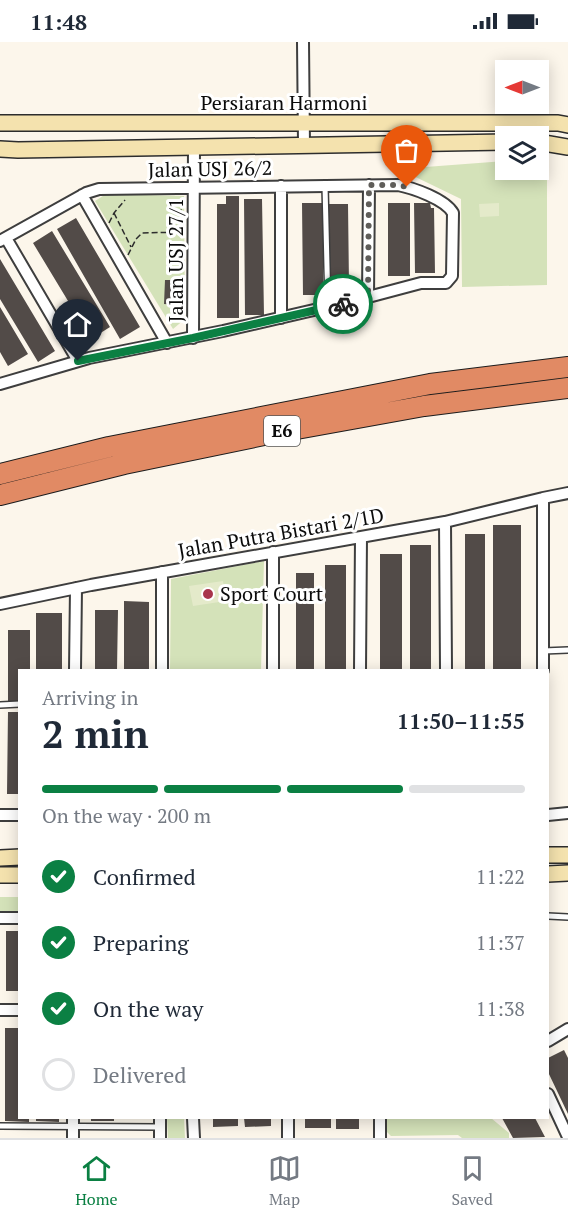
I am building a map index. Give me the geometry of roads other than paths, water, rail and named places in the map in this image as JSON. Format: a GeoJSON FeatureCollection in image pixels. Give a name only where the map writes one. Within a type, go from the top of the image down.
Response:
{"type":"FeatureCollection","features":[{"type":"Feature","properties":{"kind":"highway","name":"E6"},"geometry":{"type":"LineString","coordinates":[[0,474],[109,447],[430,384],[568,367]]}},
{"type":"Feature","properties":{"kind":"highway","name":"E6"},"geometry":{"type":"LineString","coordinates":[[0,495],[124,464],[269,434],[424,406],[568,388]]}},
{"type":"Feature","properties":{"kind":"main road","name":"Persiaran Harmoni"},"geometry":{"type":"LineString","coordinates":[[0,123],[558,123],[568,125]]}},
{"type":"Feature","properties":{"kind":"main road","name":"Persiaran Harmoni"},"geometry":{"type":"LineString","coordinates":[[0,149],[495,142]]}},
{"type":"Feature","properties":{"kind":"main road"},"geometry":{"type":"LineString","coordinates":[[549,144],[568,147]]}},
{"type":"Feature","properties":{"kind":"main road"},"geometry":{"type":"LineString","coordinates":[[549,855],[568,855]]}},
{"type":"Feature","properties":{"kind":"main road"},"geometry":{"type":"LineString","coordinates":[[0,858],[18,857]]}},
{"type":"Feature","properties":{"kind":"main road"},"geometry":{"type":"LineString","coordinates":[[549,874],[568,873]]}},
{"type":"Feature","properties":{"kind":"main road"},"geometry":{"type":"LineString","coordinates":[[0,875],[18,875]]}},
{"type":"Feature","properties":{"kind":"street"},"geometry":{"type":"LineString","coordinates":[[303,42],[304,145]]}},
{"type":"Feature","properties":{"kind":"street","name":"Jalan USJ 27/1"},"geometry":{"type":"LineString","coordinates":[[193,338],[194,147]]}},
{"type":"Feature","properties":{"kind":"street"},"geometry":{"type":"LineString","coordinates":[[0,384],[78,361],[193,338],[368,297],[369,185]]}},
{"type":"Feature","properties":{"kind":"street","name":"Jalan USJ 26/2"},"geometry":{"type":"LineString","coordinates":[[3,239],[82,195],[99,189],[398,185],[431,197],[450,208],[453,213],[452,276],[446,283],[421,283],[368,297]]}},
{"type":"Feature","properties":{"kind":"street"},"geometry":{"type":"LineString","coordinates":[[281,186],[281,318]]}},
{"type":"Feature","properties":{"kind":"street"},"geometry":{"type":"LineString","coordinates":[[82,195],[167,343]]}},
{"type":"Feature","properties":{"kind":"street"},"geometry":{"type":"LineString","coordinates":[[3,239],[78,361]]}},
{"type":"Feature","properties":{"kind":"street","name":"Jalan Putra Bistari 2/1D"},"geometry":{"type":"LineString","coordinates":[[0,604],[162,572],[445,522],[568,493]]}},
{"type":"Feature","properties":{"kind":"street"},"geometry":{"type":"LineString","coordinates":[[543,498],[543,669]]}},
{"type":"Feature","properties":{"kind":"street"},"geometry":{"type":"LineString","coordinates":[[445,522],[446,669]]}},
{"type":"Feature","properties":{"kind":"street"},"geometry":{"type":"LineString","coordinates":[[360,669],[361,537]]}},
{"type":"Feature","properties":{"kind":"street"},"geometry":{"type":"LineString","coordinates":[[273,552],[273,669]]}},
{"type":"Feature","properties":{"kind":"street"},"geometry":{"type":"LineString","coordinates":[[162,572],[162,669]]}},
{"type":"Feature","properties":{"kind":"street"},"geometry":{"type":"LineString","coordinates":[[75,669],[76,588]]}},
{"type":"Feature","properties":{"kind":"street"},"geometry":{"type":"LineString","coordinates":[[549,815],[568,813]]}},
{"type":"Feature","properties":{"kind":"street"},"geometry":{"type":"LineString","coordinates":[[0,815],[18,815]]}},
{"type":"Feature","properties":{"kind":"street"},"geometry":{"type":"LineString","coordinates":[[0,918],[18,918]]}},
{"type":"Feature","properties":{"kind":"street"},"geometry":{"type":"LineString","coordinates":[[0,1010],[18,1010]]}},
{"type":"Feature","properties":{"kind":"street"},"geometry":{"type":"LineString","coordinates":[[549,1040],[568,1029]]}},
{"type":"Feature","properties":{"kind":"street"},"geometry":{"type":"LineString","coordinates":[[549,1096],[568,1137]]}},
{"type":"Feature","properties":{"kind":"street"},"geometry":{"type":"LineString","coordinates":[[193,1119],[194,1138]]}},
{"type":"Feature","properties":{"kind":"street"},"geometry":{"type":"LineString","coordinates":[[288,1119],[288,1138]]}},
{"type":"Feature","properties":{"kind":"street"},"geometry":{"type":"LineString","coordinates":[[380,1119],[380,1138]]}},
{"type":"Feature","properties":{"kind":"street"},"geometry":{"type":"LineString","coordinates":[[73,1122],[73,1138]]}},
{"type":"Feature","properties":{"kind":"lane"},"geometry":{"type":"LineString","coordinates":[[326,186],[328,307]]}},
{"type":"Feature","properties":{"kind":"lane"},"geometry":{"type":"LineString","coordinates":[[543,651],[568,650]]}},
{"type":"Feature","properties":{"kind":"lane"},"geometry":{"type":"LineString","coordinates":[[0,705],[18,704]]}},
{"type":"Feature","properties":{"kind":"lane"},"geometry":{"type":"LineString","coordinates":[[549,916],[568,917]]}},
{"type":"Feature","properties":{"kind":"lane"},"geometry":{"type":"LineString","coordinates":[[0,1126],[73,1122],[160,1127]]}},
{"type":"Feature","properties":{"kind":"place","name":"Sport Court"},"geometry":{"type":"Point","coordinates":[208,594]}}]}
